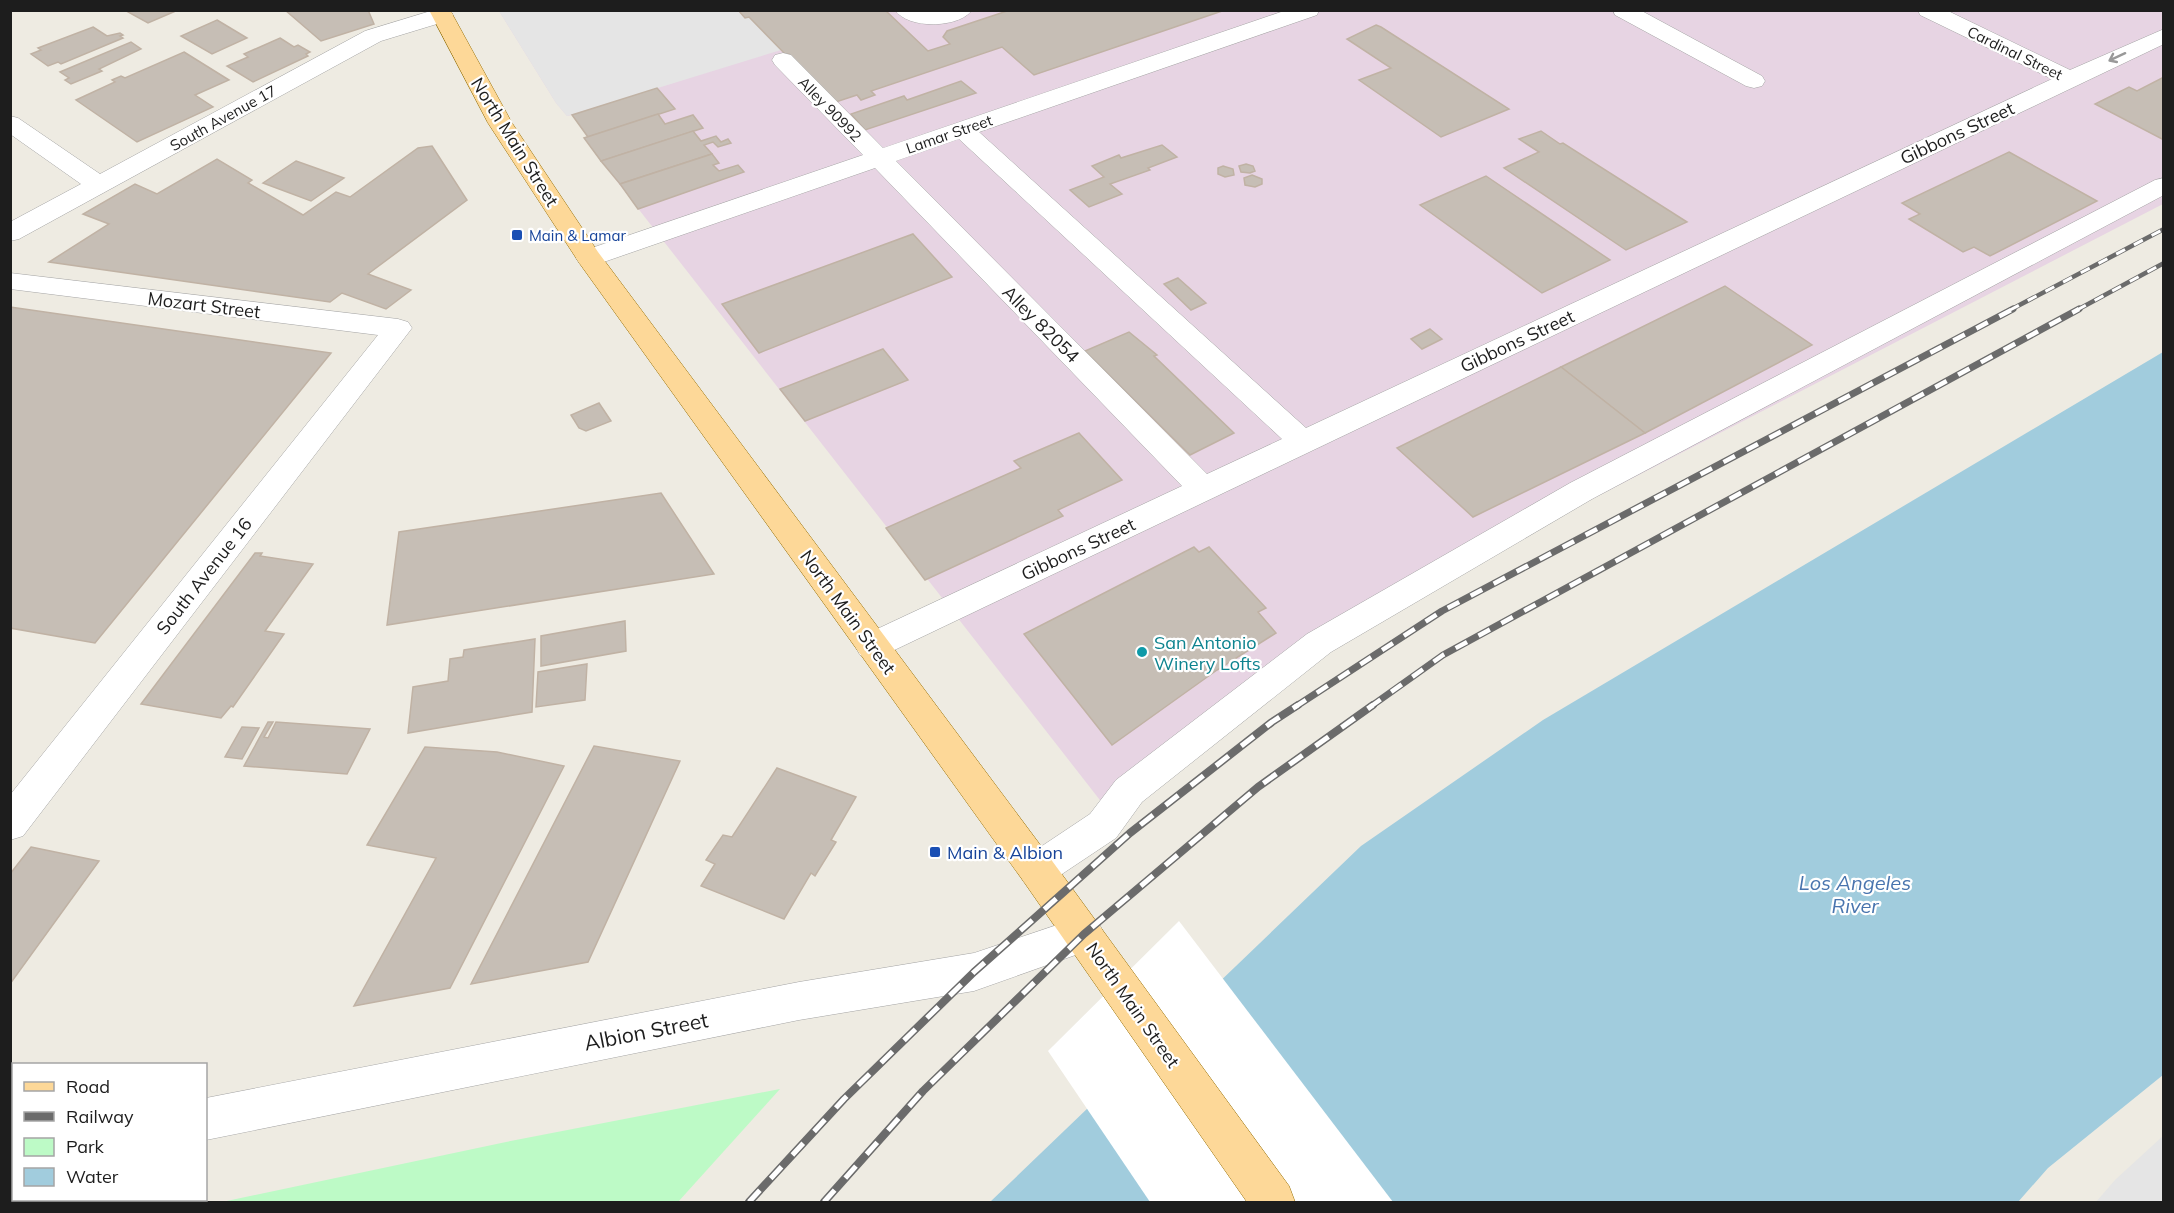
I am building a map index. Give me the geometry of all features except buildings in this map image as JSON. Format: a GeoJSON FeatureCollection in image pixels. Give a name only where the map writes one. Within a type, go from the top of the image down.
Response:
{"type":"FeatureCollection","features":[{"type":"Feature","properties":{"kind":"main road","name":"North Main Street"},"geometry":{"type":"LineString","coordinates":[[440,13],[500,123],[589,258],[1084,934],[1273,1203]]}},
{"type":"Feature","properties":{"kind":"street"},"geometry":{"type":"LineString","coordinates":[[905,10],[916,19],[932,20],[962,10]]}},
{"type":"Feature","properties":{"kind":"street","name":"Lamar Street"},"geometry":{"type":"LineString","coordinates":[[589,258],[1309,10]]}},
{"type":"Feature","properties":{"kind":"street"},"geometry":{"type":"LineString","coordinates":[[1623,10],[1754,81]]}},
{"type":"Feature","properties":{"kind":"street","name":"Cardinal Street"},"geometry":{"type":"LineString","coordinates":[[1928,10],[2070,79]]}},
{"type":"Feature","properties":{"kind":"street","name":"South Avenue 17"},"geometry":{"type":"LineString","coordinates":[[10,233],[373,36],[440,13]]}},
{"type":"Feature","properties":{"kind":"street","name":"Gibbons Street"},"geometry":{"type":"LineString","coordinates":[[872,646],[2163,35]]}},
{"type":"Feature","properties":{"kind":"street","name":"Alley 90992"},"geometry":{"type":"LineString","coordinates":[[783,60],[877,159]]}},
{"type":"Feature","properties":{"kind":"street"},"geometry":{"type":"LineString","coordinates":[[10,123],[100,186]]}},
{"type":"Feature","properties":{"kind":"street"},"geometry":{"type":"LineString","coordinates":[[963,129],[1303,442]]}},
{"type":"Feature","properties":{"kind":"street","name":"Alley 82054"},"geometry":{"type":"LineString","coordinates":[[877,159],[1204,489]]}},
{"type":"Feature","properties":{"kind":"street"},"geometry":{"type":"LineString","coordinates":[[1037,870],[1103,826],[1128,790],[1319,643],[1581,491],[2163,185]]}},
{"type":"Feature","properties":{"kind":"street","name":"Mozart Street"},"geometry":{"type":"LineString","coordinates":[[10,281],[398,328]]}},
{"type":"Feature","properties":{"kind":"street","name":"South Avenue 16"},"geometry":{"type":"LineString","coordinates":[[10,824],[398,328]]}},
{"type":"Feature","properties":{"kind":"street","name":"Albion Street"},"geometry":{"type":"LineString","coordinates":[[207,1119],[788,1003],[974,972],[1084,934]]}},
{"type":"Feature","properties":{"kind":"shaded area"},"geometry":{"type":"Polygon","coordinates":[[[499,11],[2163,11],[2163,204],[1418,589],[1103,804],[601,161],[584,138],[588,136],[572,115],[567,116],[556,103],[499,11]]]}},
{"type":"Feature","properties":{"kind":"shaded area"},"geometry":{"type":"Polygon","coordinates":[[[499,11],[738,11],[745,18],[749,17],[781,50],[567,116],[556,103],[499,11]]]}},
{"type":"Feature","properties":{"kind":"shaded area"},"geometry":{"type":"Polygon","coordinates":[[[2163,1136],[2163,1202],[2096,1202],[2115,1180],[2163,1136]]]}},
{"type":"Feature","properties":{"kind":"green space"},"geometry":{"type":"Polygon","coordinates":[[[780,1089],[678,1202],[222,1202],[506,1142],[780,1089]]]}},
{"type":"Feature","properties":{"kind":"water","name":"Los Angeles River"},"geometry":{"type":"Polygon","coordinates":[[[2163,352],[2163,1075],[2048,1168],[2018,1202],[990,1202],[1361,846],[1543,720],[2163,352]]]}},
{"type":"Feature","properties":{"kind":"pier"},"geometry":{"type":"Polygon","coordinates":[[[1179,921],[1393,1202],[1150,1202],[1048,1051],[1179,921]]]}},
{"type":"Feature","properties":{"kind":"railway"},"geometry":{"type":"LineString","coordinates":[[2010,310],[2164,229]]}},
{"type":"Feature","properties":{"kind":"railway"},"geometry":{"type":"LineString","coordinates":[[2077,310],[2164,263]]}},
{"type":"Feature","properties":{"kind":"railway"},"geometry":{"type":"LineString","coordinates":[[1295,707],[1442,611],[2013,309]]}},
{"type":"Feature","properties":{"kind":"railway"},"geometry":{"type":"LineString","coordinates":[[1370,707],[1443,655],[2079,309]]}},
{"type":"Feature","properties":{"kind":"railway"},"geometry":{"type":"LineString","coordinates":[[749,1202],[844,1099],[974,972],[1130,833],[1272,722],[1298,705]]}},
{"type":"Feature","properties":{"kind":"railway"},"geometry":{"type":"LineString","coordinates":[[824,1202],[923,1091],[1084,934],[1258,787],[1373,705]]}},
{"type":"Feature","properties":{"kind":"place","name":"Main & Lamar"},"geometry":{"type":"Point","coordinates":[517,235]}},
{"type":"Feature","properties":{"kind":"place","name":"San Antonio Winery Lofts"},"geometry":{"type":"Point","coordinates":[1142,652]}},
{"type":"Feature","properties":{"kind":"place","name":"Main & Albion"},"geometry":{"type":"Point","coordinates":[935,852]}}]}
